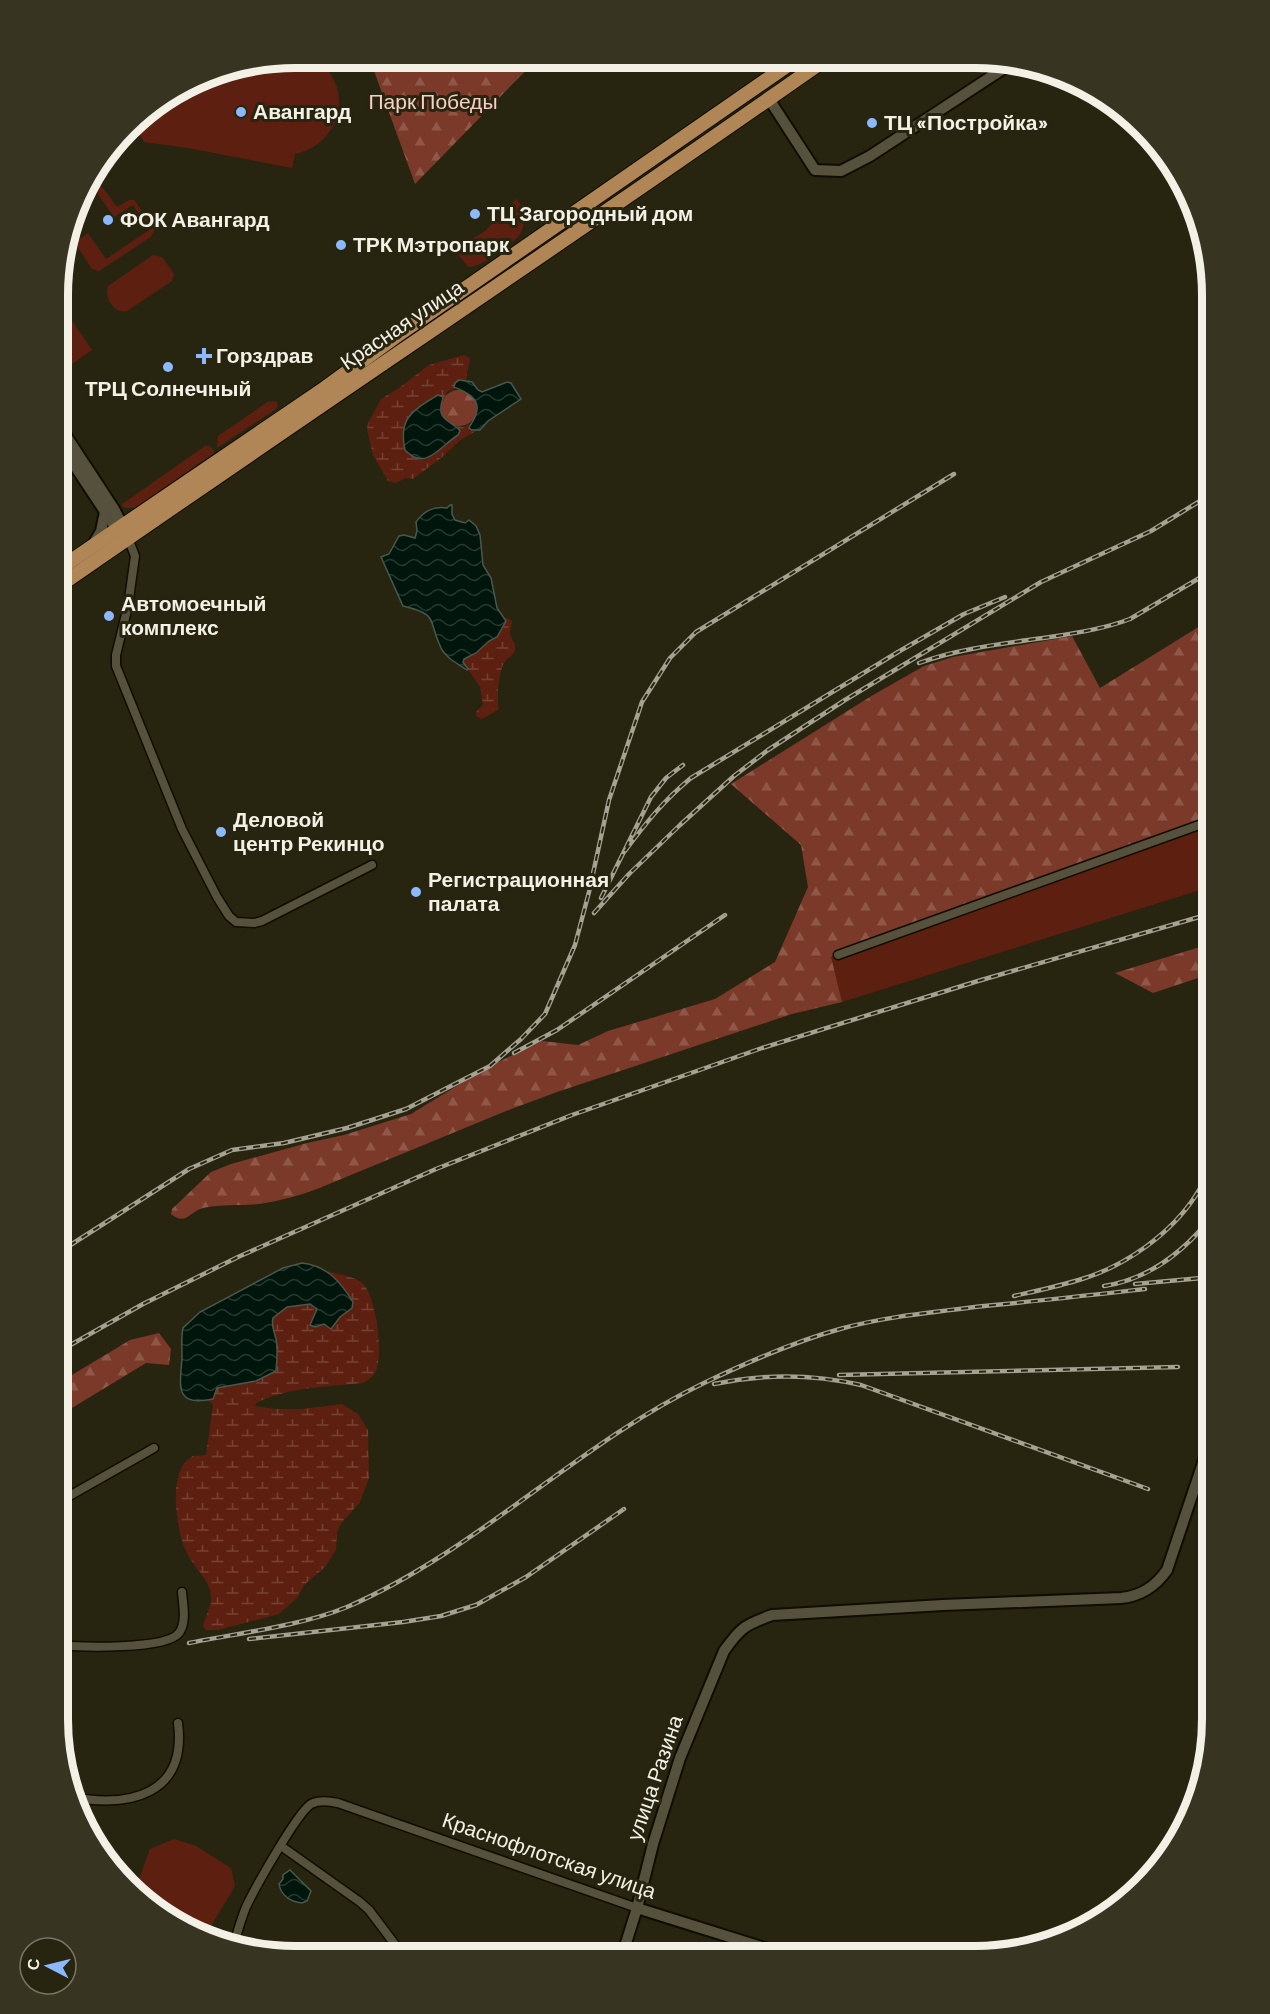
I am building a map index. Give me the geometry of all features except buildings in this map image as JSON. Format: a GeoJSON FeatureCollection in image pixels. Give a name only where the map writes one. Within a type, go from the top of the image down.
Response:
{"type":"FeatureCollection","features":[{"type":"Feature","properties":{"kind":"highway","name":"Красная улица"},"geometry":{"type":"LineString","coordinates":[[68,578],[143,511],[326,388],[395,337],[783,68]]}},
{"type":"Feature","properties":{"kind":"highway","name":"Красная улица"},"geometry":{"type":"LineString","coordinates":[[68,562],[123,531],[638,190],[812,68]]}},
{"type":"Feature","properties":{"kind":"street"},"geometry":{"type":"LineString","coordinates":[[769,99],[815,170],[841,171],[870,156],[1003,69]]}},
{"type":"Feature","properties":{"kind":"street"},"geometry":{"type":"LineString","coordinates":[[68,440],[123,531],[135,556],[128,606],[116,655],[116,666],[182,829],[208,881],[230,916],[236,922],[262,921],[372,865]]}},
{"type":"Feature","properties":{"kind":"street"},"geometry":{"type":"LineString","coordinates":[[68,454],[110,510],[126,513],[143,511]]}},
{"type":"Feature","properties":{"kind":"street"},"geometry":{"type":"LineString","coordinates":[[88,549],[99,537],[110,510]]}},
{"type":"Feature","properties":{"kind":"street"},"geometry":{"type":"LineString","coordinates":[[838,955],[1202,824]]}},
{"type":"Feature","properties":{"kind":"street"},"geometry":{"type":"LineString","coordinates":[[68,1497],[154,1448]]}},
{"type":"Feature","properties":{"kind":"street","name":"улица Разина"},"geometry":{"type":"LineString","coordinates":[[625,1946],[653,1844],[680,1758],[724,1651],[748,1624],[772,1615],[1121,1598],[1138,1595],[1153,1586],[1167,1570],[1202,1466]]}},
{"type":"Feature","properties":{"kind":"street"},"geometry":{"type":"LineString","coordinates":[[68,1646],[101,1647],[152,1644],[170,1639],[178,1635],[182,1628],[184,1619],[182,1592]]}},
{"type":"Feature","properties":{"kind":"street"},"geometry":{"type":"LineString","coordinates":[[82,1799],[118,1799],[145,1794],[161,1785],[176,1763],[180,1747],[178,1723]]}},
{"type":"Feature","properties":{"kind":"street","name":"Краснофлотская улица"},"geometry":{"type":"LineString","coordinates":[[281,1846],[301,1815],[313,1803],[328,1801],[338,1803],[637,1908],[758,1946]]}},
{"type":"Feature","properties":{"kind":"street"},"geometry":{"type":"LineString","coordinates":[[236,1939],[246,1908],[281,1846],[369,1910],[396,1946]]}},
{"type":"Feature","properties":{"kind":"green space","name":"Авангард"},"geometry":{"type":"Polygon","coordinates":[[[325,68],[333,78],[338,90],[339,103],[333,126],[318,144],[295,154],[292,168],[144,142],[138,131],[156,114],[194,91],[236,75],[265,69],[325,68]]]}},
{"type":"Feature","properties":{"kind":"green space","name":"Парк Победы"},"geometry":{"type":"Polygon","coordinates":[[[373,68],[528,68],[415,184],[373,68]]]}},
{"type":"Feature","properties":{"kind":"green space"},"geometry":{"type":"Polygon","coordinates":[[[98,181],[117,207],[129,200],[134,200],[155,229],[151,237],[99,271],[92,269],[76,245],[77,241],[88,233],[106,259],[149,230],[133,205],[114,217],[94,188],[98,181]]]}},
{"type":"Feature","properties":{"kind":"green space"},"geometry":{"type":"Polygon","coordinates":[[[516,199],[524,212],[523,229],[520,234],[484,262],[468,267],[448,241],[453,238],[460,247],[485,231],[516,199]]]}},
{"type":"Feature","properties":{"kind":"green space"},"geometry":{"type":"Polygon","coordinates":[[[153,255],[162,257],[174,274],[172,281],[127,311],[114,308],[107,295],[108,286],[153,255]]]}},
{"type":"Feature","properties":{"kind":"green space"},"geometry":{"type":"Polygon","coordinates":[[[68,315],[92,350],[72,364],[68,359],[68,315]]]}},
{"type":"Feature","properties":{"kind":"green space"},"geometry":{"type":"Polygon","coordinates":[[[464,355],[470,358],[466,380],[459,380],[454,386],[456,388],[447,392],[443,402],[443,397],[438,395],[409,416],[404,430],[405,450],[419,459],[426,459],[458,435],[460,431],[457,426],[463,427],[470,424],[469,428],[476,431],[459,441],[413,479],[406,478],[395,483],[388,481],[373,455],[367,430],[368,423],[381,399],[429,365],[464,355]]]}},
{"type":"Feature","properties":{"kind":"green space"},"geometry":{"type":"Polygon","coordinates":[[[459,390],[472,395],[477,408],[472,421],[459,426],[446,421],[441,408],[446,395],[459,390]]]}},
{"type":"Feature","properties":{"kind":"green space"},"geometry":{"type":"Polygon","coordinates":[[[269,401],[277,402],[276,409],[217,448],[218,436],[269,401]]]}},
{"type":"Feature","properties":{"kind":"green space"},"geometry":{"type":"Polygon","coordinates":[[[205,446],[209,446],[214,453],[135,508],[125,508],[121,505],[205,446]]]}},
{"type":"Feature","properties":{"kind":"green space"},"geometry":{"type":"Polygon","coordinates":[[[505,618],[512,622],[510,634],[515,650],[505,661],[501,670],[498,692],[499,709],[482,719],[476,716],[476,712],[483,705],[480,687],[463,662],[503,629],[505,618]]]}},
{"type":"Feature","properties":{"kind":"green space"},"geometry":{"type":"Polygon","coordinates":[[[1202,625],[1202,824],[831,957],[842,1002],[792,1014],[557,1092],[303,1194],[259,1204],[203,1208],[181,1219],[171,1214],[172,1209],[211,1172],[231,1164],[344,1135],[411,1114],[486,1068],[542,1041],[578,1045],[608,1031],[715,999],[775,962],[808,887],[801,845],[731,784],[873,695],[924,666],[953,657],[1072,636],[1100,688],[1202,625]]]}},
{"type":"Feature","properties":{"kind":"green space"},"geometry":{"type":"Polygon","coordinates":[[[1202,824],[1202,889],[842,1002],[830,957],[1202,824]]]}},
{"type":"Feature","properties":{"kind":"green space"},"geometry":{"type":"Polygon","coordinates":[[[1202,946],[1202,977],[1153,993],[1115,973],[1202,946]]]}},
{"type":"Feature","properties":{"kind":"green space"},"geometry":{"type":"Polygon","coordinates":[[[328,1271],[360,1281],[368,1291],[375,1313],[379,1340],[376,1371],[362,1383],[294,1391],[268,1398],[256,1403],[255,1406],[302,1409],[342,1404],[358,1414],[368,1430],[369,1478],[360,1502],[340,1525],[336,1550],[325,1567],[304,1585],[297,1598],[279,1614],[218,1630],[206,1630],[203,1626],[211,1595],[208,1585],[183,1543],[176,1510],[178,1477],[184,1463],[193,1456],[206,1455],[213,1404],[207,1400],[213,1399],[217,1388],[256,1381],[277,1365],[276,1339],[271,1326],[273,1318],[287,1307],[310,1304],[317,1309],[311,1321],[324,1324],[352,1308],[347,1293],[328,1271]]]}},
{"type":"Feature","properties":{"kind":"green space"},"geometry":{"type":"Polygon","coordinates":[[[159,1333],[171,1349],[169,1365],[146,1363],[68,1410],[68,1377],[130,1340],[159,1333]]]}},
{"type":"Feature","properties":{"kind":"green space"},"geometry":{"type":"Polygon","coordinates":[[[174,1839],[196,1846],[231,1868],[235,1886],[209,1929],[168,1908],[137,1883],[150,1849],[174,1839]]]}},
{"type":"Feature","properties":{"kind":"water"},"geometry":{"type":"Polygon","coordinates":[[[459,380],[472,382],[482,392],[507,382],[511,383],[521,399],[488,421],[480,430],[472,430],[469,428],[475,416],[476,404],[471,396],[454,387],[459,380]]]}},
{"type":"Feature","properties":{"kind":"water"},"geometry":{"type":"Polygon","coordinates":[[[438,395],[443,397],[442,415],[460,431],[433,455],[426,458],[413,456],[405,450],[403,439],[406,423],[414,411],[438,395]]]}},
{"type":"Feature","properties":{"kind":"water"},"geometry":{"type":"Polygon","coordinates":[[[452,505],[455,520],[465,523],[469,520],[476,526],[480,535],[483,565],[491,578],[497,608],[506,621],[497,637],[464,659],[467,670],[443,652],[428,616],[423,612],[403,606],[381,557],[389,554],[399,536],[415,538],[416,522],[422,515],[433,509],[447,508],[452,505]]]}},
{"type":"Feature","properties":{"kind":"water"},"geometry":{"type":"Polygon","coordinates":[[[302,1263],[319,1267],[332,1276],[353,1302],[352,1308],[340,1317],[331,1329],[324,1324],[315,1327],[310,1325],[317,1309],[310,1304],[287,1307],[272,1321],[277,1346],[276,1371],[256,1381],[217,1388],[213,1399],[200,1401],[191,1400],[185,1396],[181,1384],[183,1328],[200,1312],[283,1268],[302,1263]]]}},
{"type":"Feature","properties":{"kind":"water"},"geometry":{"type":"Polygon","coordinates":[[[290,1870],[311,1891],[307,1901],[302,1903],[294,1901],[282,1892],[279,1884],[283,1875],[290,1870]]]}},
{"type":"Feature","properties":{"kind":"railway"},"geometry":{"type":"LineString","coordinates":[[68,1247],[189,1169],[232,1150],[284,1143],[347,1128],[406,1109],[490,1066],[521,1039],[545,1014],[575,945],[609,800],[642,702],[670,658],[696,632],[954,474]]}},
{"type":"Feature","properties":{"kind":"railway"},"geometry":{"type":"LineString","coordinates":[[594,913],[629,874],[680,825],[734,776],[768,750],[845,700],[1041,582],[1151,531],[1202,500]]}},
{"type":"Feature","properties":{"kind":"railway"},"geometry":{"type":"LineString","coordinates":[[919,663],[970,649],[1076,633],[1121,622],[1202,576]]}},
{"type":"Feature","properties":{"kind":"railway"},"geometry":{"type":"LineString","coordinates":[[625,851],[655,813],[691,778],[898,652],[964,614],[1005,597]]}},
{"type":"Feature","properties":{"kind":"railway"},"geometry":{"type":"LineString","coordinates":[[601,898],[651,797],[666,778],[683,765]]}},
{"type":"Feature","properties":{"kind":"railway"},"geometry":{"type":"LineString","coordinates":[[514,1053],[557,1030],[725,915]]}},
{"type":"Feature","properties":{"kind":"railway"},"geometry":{"type":"LineString","coordinates":[[68,1346],[143,1304],[238,1257],[436,1169],[572,1115],[762,1048],[978,981],[1202,916]]}},
{"type":"Feature","properties":{"kind":"railway"},"geometry":{"type":"LineString","coordinates":[[1014,1296],[1082,1279],[1130,1257],[1146,1247],[1174,1223],[1202,1185]]}},
{"type":"Feature","properties":{"kind":"railway"},"geometry":{"type":"LineString","coordinates":[[1104,1286],[1151,1270],[1178,1251],[1202,1228]]}},
{"type":"Feature","properties":{"kind":"railway"},"geometry":{"type":"LineString","coordinates":[[1135,1284],[1202,1278]]}},
{"type":"Feature","properties":{"kind":"railway"},"geometry":{"type":"LineString","coordinates":[[189,1643],[329,1614],[394,1584],[484,1528],[613,1436],[658,1408],[704,1383],[788,1346],[840,1329],[930,1312],[1145,1289]]}},
{"type":"Feature","properties":{"kind":"railway"},"geometry":{"type":"LineString","coordinates":[[839,1375],[1178,1367]]}},
{"type":"Feature","properties":{"kind":"railway"},"geometry":{"type":"LineString","coordinates":[[714,1384],[750,1378],[806,1377],[861,1385],[1148,1489]]}},
{"type":"Feature","properties":{"kind":"railway"},"geometry":{"type":"LineString","coordinates":[[249,1639],[403,1622],[441,1616],[476,1605],[526,1577],[624,1509]]}},
{"type":"Feature","properties":{"kind":"place","name":"Авангард"},"geometry":{"type":"Point","coordinates":[241,112]}},
{"type":"Feature","properties":{"kind":"place","name":"ТЦ «Постройка»"},"geometry":{"type":"Point","coordinates":[872,123]}},
{"type":"Feature","properties":{"kind":"place","name":"ТЦ Загородный дом"},"geometry":{"type":"Point","coordinates":[475,214]}},
{"type":"Feature","properties":{"kind":"place","name":"ФОК Авангард"},"geometry":{"type":"Point","coordinates":[108,220]}},
{"type":"Feature","properties":{"kind":"place","name":"ТРК Мэтропарк"},"geometry":{"type":"Point","coordinates":[341,245]}},
{"type":"Feature","properties":{"kind":"place","name":"Горздрав"},"geometry":{"type":"Point","coordinates":[204,356]}},
{"type":"Feature","properties":{"kind":"place","name":"ТРЦ Солнечный"},"geometry":{"type":"Point","coordinates":[168,367]}},
{"type":"Feature","properties":{"kind":"place","name":"Автомоечный комплекс"},"geometry":{"type":"Point","coordinates":[109,616]}},
{"type":"Feature","properties":{"kind":"place","name":"Деловой центр Рекинцо"},"geometry":{"type":"Point","coordinates":[221,832]}},
{"type":"Feature","properties":{"kind":"place","name":"Регистрационная палата"},"geometry":{"type":"Point","coordinates":[416,892]}}]}
